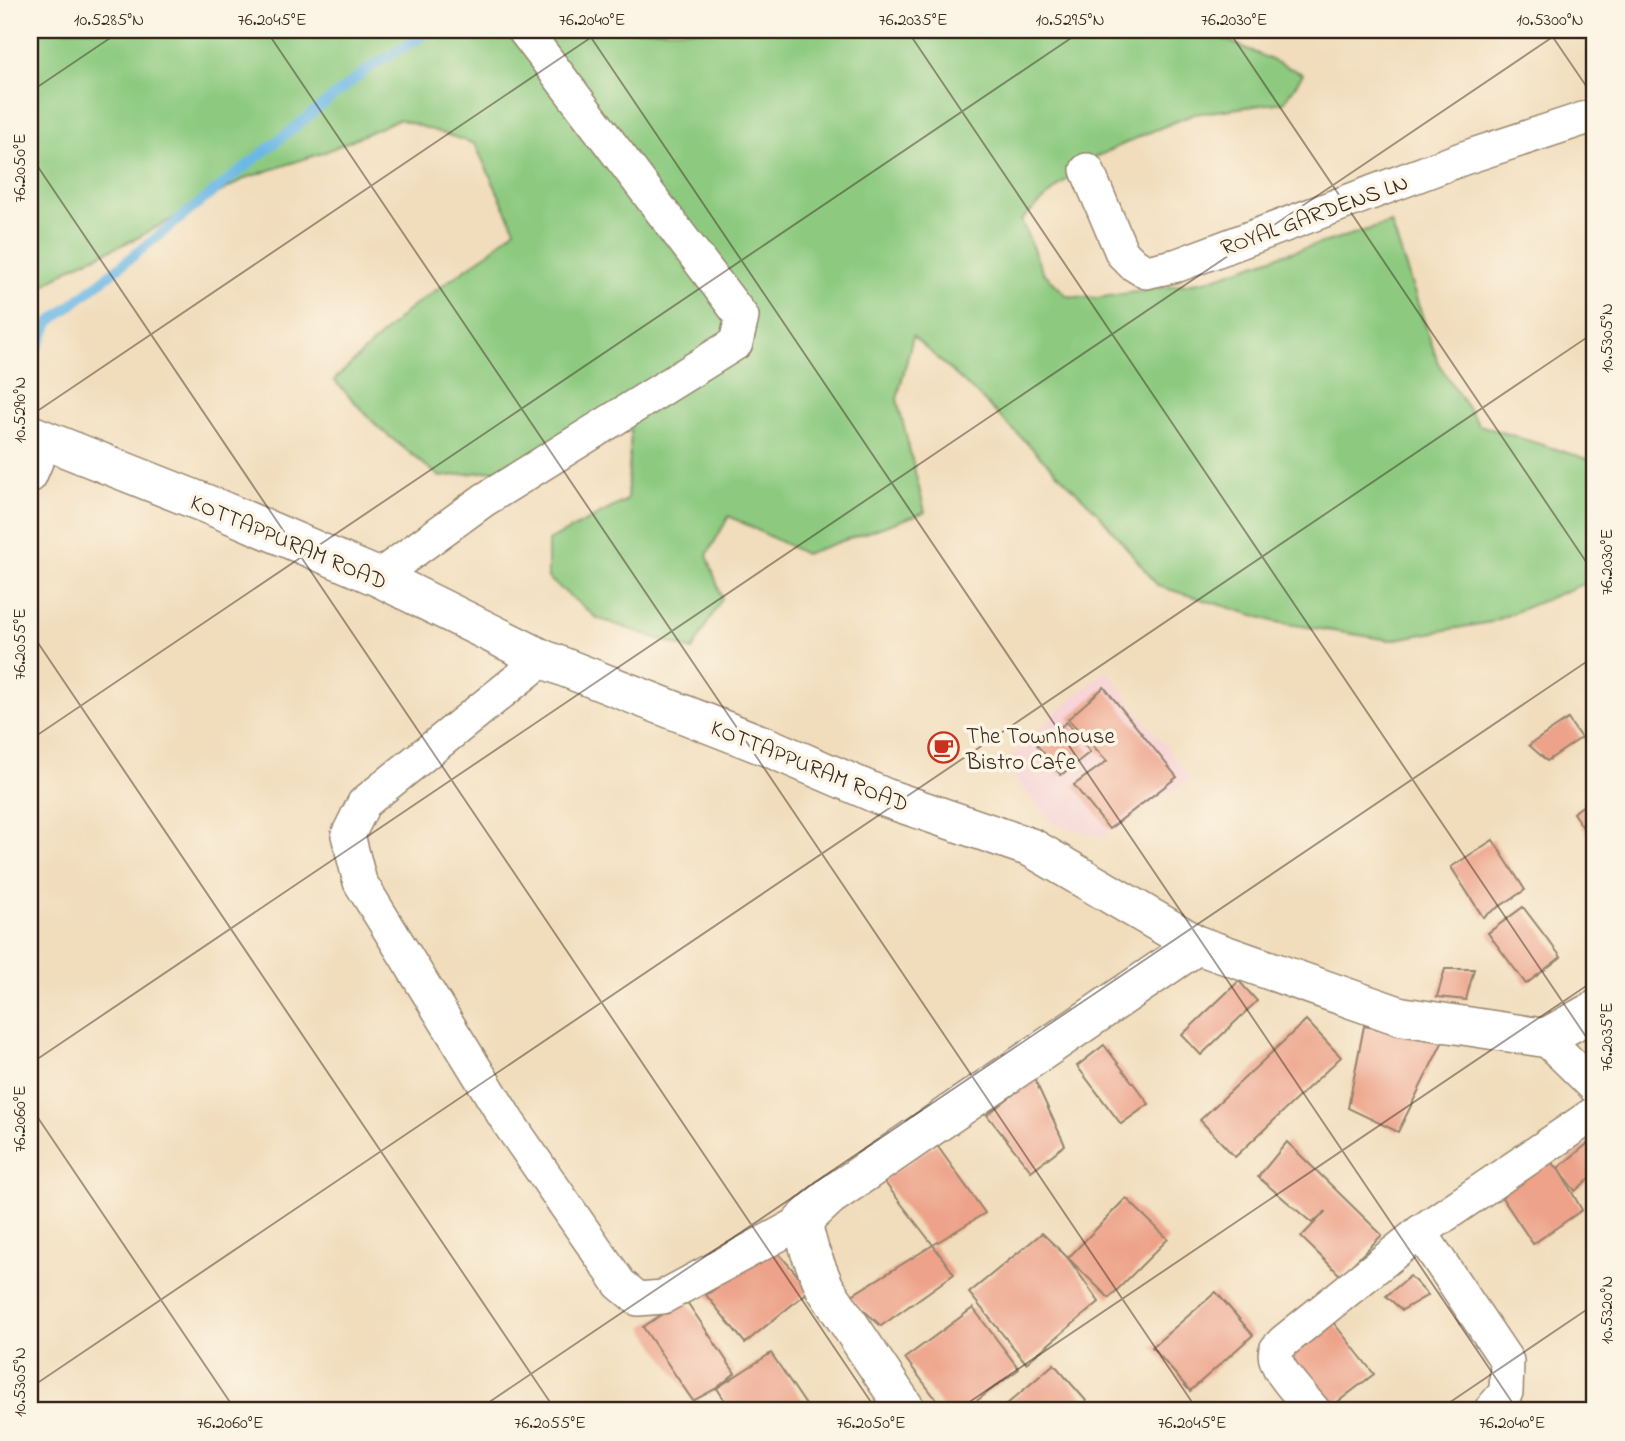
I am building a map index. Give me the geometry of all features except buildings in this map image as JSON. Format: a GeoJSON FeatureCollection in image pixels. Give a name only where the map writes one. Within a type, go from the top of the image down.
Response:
{"type":"FeatureCollection","features":[{"type":"Feature","properties":{"kind":"street"},"geometry":{"type":"LineString","coordinates":[[378,577],[484,500],[736,343],[742,317],[524,30]]}},
{"type":"Feature","properties":{"kind":"street","name":"ROYAL GARDENS LN"},"geometry":{"type":"LineString","coordinates":[[1087,170],[1122,253],[1146,272],[1178,265],[1464,158],[1595,115]]}},
{"type":"Feature","properties":{"kind":"street"},"geometry":{"type":"LineString","coordinates":[[30,476],[38,437]]}},
{"type":"Feature","properties":{"kind":"street","name":"KOTTAPPURAM ROAD"},"geometry":{"type":"LineString","coordinates":[[38,437],[214,507],[378,577],[543,659],[770,748],[886,797],[1032,848],[1196,945],[1400,1016],[1545,1038]]}},
{"type":"Feature","properties":{"kind":"street"},"geometry":{"type":"LineString","coordinates":[[543,659],[364,803],[348,835],[360,882],[508,1122],[620,1284],[638,1299],[663,1297],[802,1222],[830,1196],[1196,945]]}},
{"type":"Feature","properties":{"kind":"street"},"geometry":{"type":"LineString","coordinates":[[1595,1010],[1545,1038],[1595,1087]]}},
{"type":"Feature","properties":{"kind":"street"},"geometry":{"type":"LineString","coordinates":[[1314,1411],[1279,1369],[1275,1359],[1276,1351],[1283,1342],[1420,1232],[1595,1113]]}},
{"type":"Feature","properties":{"kind":"street"},"geometry":{"type":"LineString","coordinates":[[802,1222],[810,1252],[825,1288],[906,1411]]}},
{"type":"Feature","properties":{"kind":"street"},"geometry":{"type":"LineString","coordinates":[[1420,1232],[1507,1361],[1506,1392],[1490,1411]]}},
{"type":"Feature","properties":{"kind":"shaded area"},"geometry":{"type":"Polygon","coordinates":[[[1106,670],[1191,779],[1103,837],[1052,823],[1004,766],[1043,725],[1106,670]]]}},
{"type":"Feature","properties":{"kind":"green space"},"geometry":{"type":"Polygon","coordinates":[[[30,30],[1212,30],[1213,34],[1303,74],[1284,102],[1194,114],[1087,161],[1021,220],[1042,271],[1067,296],[1097,298],[1205,281],[1281,255],[1391,223],[1438,363],[1479,425],[1587,459],[1595,456],[1595,579],[1491,622],[1390,640],[1276,622],[1158,586],[1098,513],[980,397],[913,336],[897,399],[925,512],[805,554],[729,516],[707,555],[722,598],[692,650],[597,618],[548,578],[548,541],[627,500],[631,430],[594,432],[516,468],[440,477],[379,428],[334,380],[409,309],[487,254],[515,229],[475,144],[399,119],[325,152],[246,178],[137,238],[74,266],[30,295],[30,30]]]}},
{"type":"Feature","properties":{"kind":"waterway"},"geometry":{"type":"LineString","coordinates":[[30,363],[49,323],[369,68],[433,30]]}},
{"type":"Feature","properties":{"kind":"place","name":"The Townhouse Bistro Cafe"},"geometry":{"type":"Point","coordinates":[943,748]}}]}
